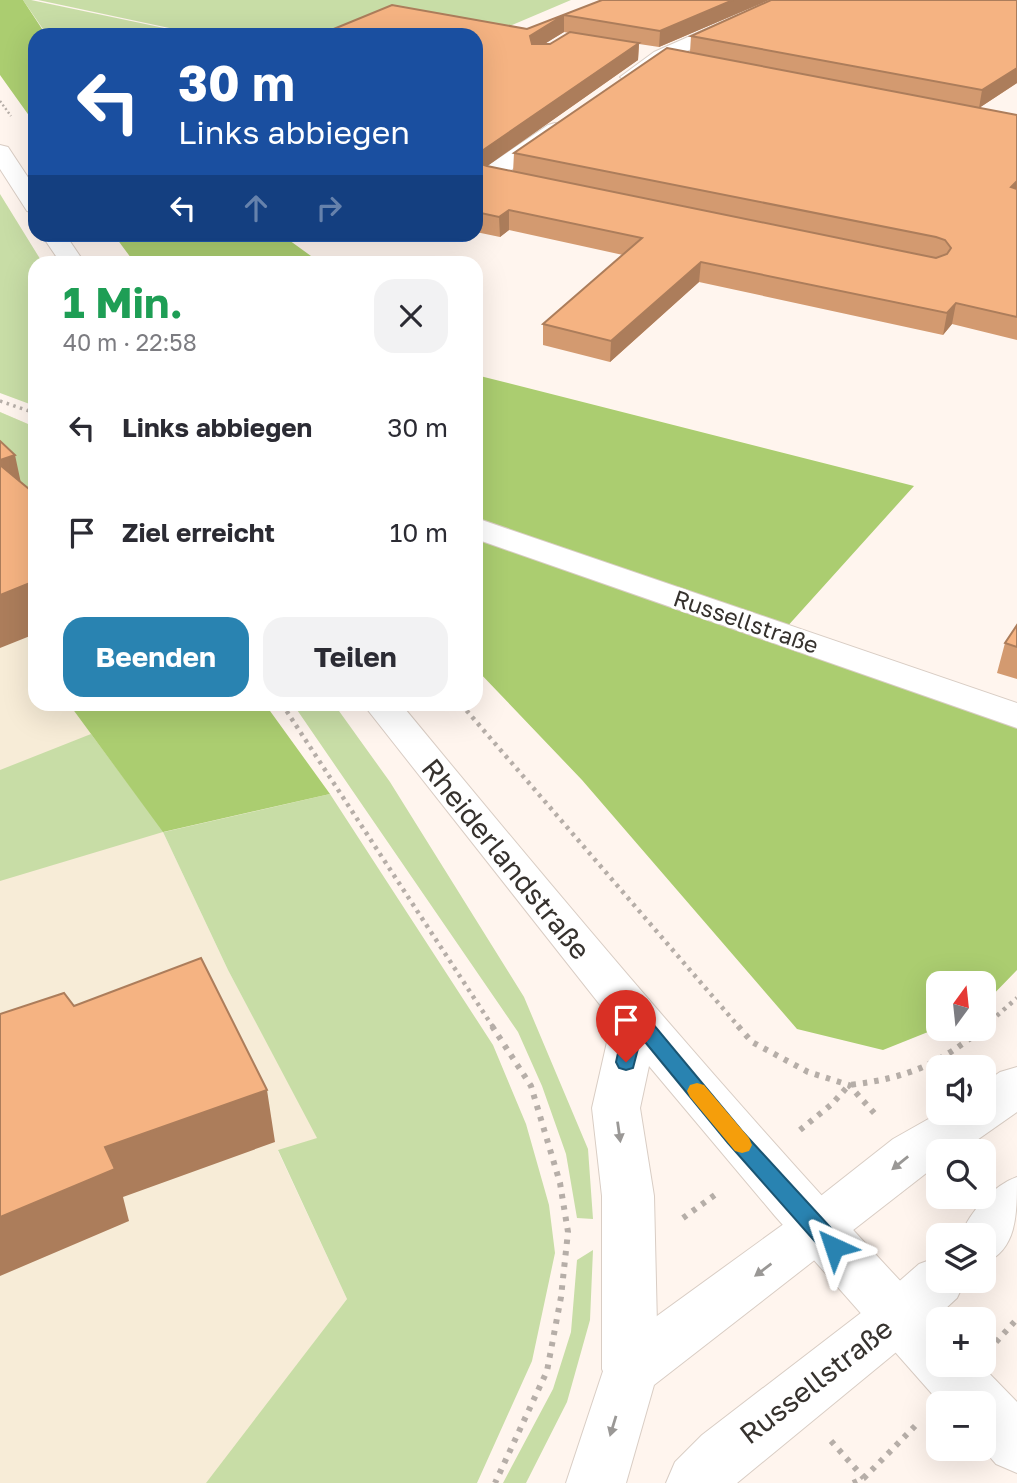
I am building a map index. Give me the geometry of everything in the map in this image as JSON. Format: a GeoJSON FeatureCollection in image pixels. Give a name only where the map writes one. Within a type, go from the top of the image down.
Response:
{"type":"FeatureCollection","features":[{"type":"Feature","properties":{"kind":"street"},"geometry":{"type":"LineString","coordinates":[[615,88],[661,56],[759,11]]}},
{"type":"Feature","properties":{"kind":"street"},"geometry":{"type":"LineString","coordinates":[[637,51],[688,61]]}},
{"type":"Feature","properties":{"kind":"street"},"geometry":{"type":"LineString","coordinates":[[483,173],[569,120]]}},
{"type":"Feature","properties":{"kind":"street"},"geometry":{"type":"LineString","coordinates":[[0,152],[28,195]]}},
{"type":"Feature","properties":{"kind":"street"},"geometry":{"type":"LineString","coordinates":[[483,174],[556,190]]}},
{"type":"Feature","properties":{"kind":"street","name":"Russellstraße"},"geometry":{"type":"LineString","coordinates":[[483,530],[1017,716]]}},
{"type":"Feature","properties":{"kind":"street","name":"Rheiderlandstraße"},"geometry":{"type":"LineString","coordinates":[[387,711],[571,942],[735,1137],[818,1229],[918,1299]]}},
{"type":"Feature","properties":{"kind":"street"},"geometry":{"type":"LineString","coordinates":[[596,1483],[630,1369],[628,1196],[616,1108],[636,1017]]}},
{"type":"Feature","properties":{"kind":"street"},"geometry":{"type":"LineString","coordinates":[[996,1101],[1017,1086]]}},
{"type":"Feature","properties":{"kind":"street"},"geometry":{"type":"LineString","coordinates":[[630,1369],[818,1229],[911,1154],[960,1125]]}},
{"type":"Feature","properties":{"kind":"street"},"geometry":{"type":"LineString","coordinates":[[996,1225],[1017,1199]]}},
{"type":"Feature","properties":{"kind":"street","name":"Russellstraße"},"geometry":{"type":"LineString","coordinates":[[696,1483],[723,1455],[918,1299]]}},
{"type":"Feature","properties":{"kind":"street","name":"Rheiderlandstraße"},"geometry":{"type":"LineString","coordinates":[[966,1377],[1017,1444]]}},
{"type":"Feature","properties":{"kind":"path"},"geometry":{"type":"LineString","coordinates":[[0,401],[28,411]]}},
{"type":"Feature","properties":{"kind":"path"},"geometry":{"type":"LineString","coordinates":[[287,711],[531,1086],[560,1183],[568,1232],[561,1297],[547,1371],[495,1483]]}},
{"type":"Feature","properties":{"kind":"path"},"geometry":{"type":"LineString","coordinates":[[467,711],[752,1042],[808,1072],[849,1086],[895,1079],[935,1063],[978,1035],[1017,998]]}},
{"type":"Feature","properties":{"kind":"path"},"geometry":{"type":"LineString","coordinates":[[849,1086],[911,1154]]}},
{"type":"Feature","properties":{"kind":"path"},"geometry":{"type":"LineString","coordinates":[[996,1343],[1017,1319]]}},
{"type":"Feature","properties":{"kind":"path"},"geometry":{"type":"LineString","coordinates":[[853,1483],[864,1478],[966,1377]]}},
{"type":"Feature","properties":{"kind":"shaded area"},"geometry":{"type":"Polygon","coordinates":[[[0,412],[28,424],[28,711],[74,711],[163,832],[228,970],[318,1138],[278,1151],[347,1299],[208,1483],[0,1483],[0,412]]]}},
{"type":"Feature","properties":{"kind":"green space"},"geometry":{"type":"Polygon","coordinates":[[[0,0],[23,0],[41,28],[28,28],[28,114],[0,75],[0,0]]]}},
{"type":"Feature","properties":{"kind":"green space"},"geometry":{"type":"Polygon","coordinates":[[[23,0],[164,28],[42,28],[23,0]]]}},
{"type":"Feature","properties":{"kind":"green space"},"geometry":{"type":"Polygon","coordinates":[[[38,0],[571,0],[498,31],[483,32],[483,28],[169,28],[38,0]]]}},
{"type":"Feature","properties":{"kind":"green space"},"geometry":{"type":"Polygon","coordinates":[[[0,194],[38,256],[28,256],[28,403],[0,393],[0,194]]]}},
{"type":"Feature","properties":{"kind":"green space"},"geometry":{"type":"Polygon","coordinates":[[[119,242],[292,242],[311,256],[130,256],[119,242]]]}},
{"type":"Feature","properties":{"kind":"green space"},"geometry":{"type":"Polygon","coordinates":[[[483,377],[914,486],[785,629],[1017,710],[1017,970],[996,992],[996,971],[926,971],[926,1033],[883,1050],[797,1029],[582,780],[483,676],[483,377]]]}},
{"type":"Feature","properties":{"kind":"green space"},"geometry":{"type":"Polygon","coordinates":[[[0,412],[28,424],[28,521],[0,477],[0,412]]]}},
{"type":"Feature","properties":{"kind":"green space"},"geometry":{"type":"Polygon","coordinates":[[[74,711],[270,711],[330,794],[163,832],[74,711]]]}},
{"type":"Feature","properties":{"kind":"green space"},"geometry":{"type":"Polygon","coordinates":[[[298,711],[339,711],[390,782],[524,997],[588,1149],[593,1219],[577,1218],[566,1154],[542,1086],[518,1032],[298,711]]]}},
{"type":"Feature","properties":{"kind":"green space"},"geometry":{"type":"Polygon","coordinates":[[[91,734],[164,832],[330,794],[493,1045],[526,1124],[549,1205],[555,1253],[532,1361],[477,1483],[206,1483],[347,1299],[278,1150],[317,1138],[228,970],[163,832],[0,881],[0,770],[91,734]]]}},
{"type":"Feature","properties":{"kind":"green space"},"geometry":{"type":"Polygon","coordinates":[[[593,1250],[590,1320],[567,1402],[526,1483],[503,1483],[553,1389],[571,1332],[577,1260],[593,1250]]]}},
{"type":"Feature","properties":{"kind":"building"},"geometry":{"type":"Polygon","coordinates":[[[602,0],[733,0],[660,31],[564,15],[530,36],[532,44],[550,44],[570,32],[639,43],[483,150],[483,28],[336,28],[392,5],[527,29],[602,0]]]}},
{"type":"Feature","properties":{"kind":"building"},"geometry":{"type":"Polygon","coordinates":[[[771,0],[1017,0],[1017,68],[982,90],[691,36],[771,0]]]}},
{"type":"Feature","properties":{"kind":"building"},"geometry":{"type":"Polygon","coordinates":[[[667,48],[1017,115],[1017,181],[1011,187],[1017,189],[1017,317],[956,303],[947,313],[701,262],[611,341],[543,324],[642,238],[509,210],[499,217],[483,214],[483,165],[936,258],[947,254],[951,248],[945,240],[936,237],[514,153],[667,48]]]}},
{"type":"Feature","properties":{"kind":"building"},"geometry":{"type":"Polygon","coordinates":[[[0,441],[15,455],[0,460],[0,441]]]}},
{"type":"Feature","properties":{"kind":"building"},"geometry":{"type":"Polygon","coordinates":[[[0,465],[28,488],[28,584],[0,595],[0,465]]]}},
{"type":"Feature","properties":{"kind":"building"},"geometry":{"type":"Polygon","coordinates":[[[1017,625],[1017,647],[1005,643],[1017,625]]]}},
{"type":"Feature","properties":{"kind":"building"},"geometry":{"type":"Polygon","coordinates":[[[201,958],[267,1090],[105,1147],[115,1169],[0,1217],[0,1014],[64,993],[74,1006],[201,958]]]}},
{"type":"Feature","properties":{"kind":"slow traffic"},"geometry":{"type":"LineString","coordinates":[[697,1091],[742,1145]]}},
{"type":"Feature","properties":{"kind":"route"},"geometry":{"type":"LineString","coordinates":[[626,1062],[636,1017],[735,1137],[834,1247]]}}]}
